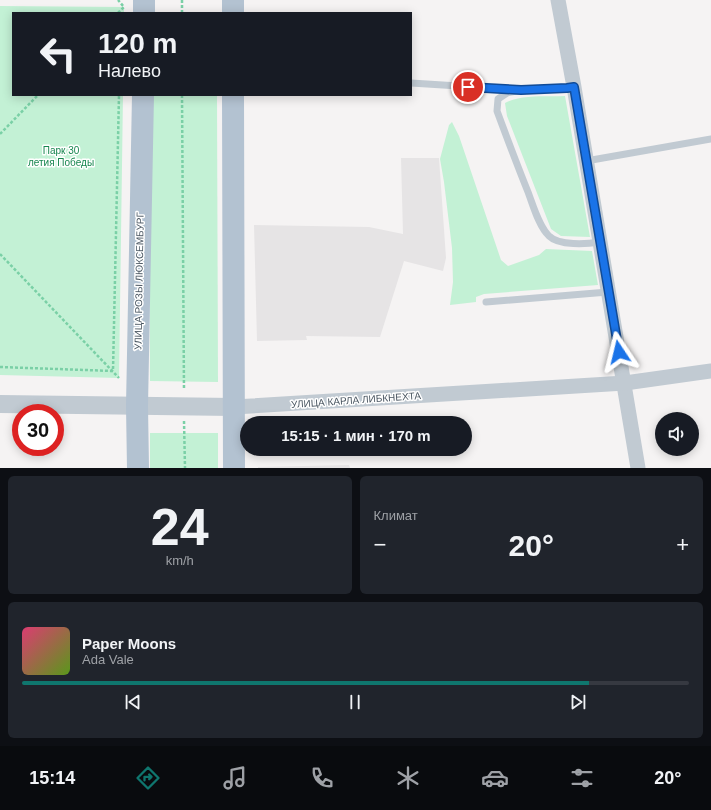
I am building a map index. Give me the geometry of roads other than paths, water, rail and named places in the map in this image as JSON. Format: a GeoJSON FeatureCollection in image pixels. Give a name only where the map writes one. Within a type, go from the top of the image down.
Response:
{"type":"FeatureCollection","features":[{"type":"Feature","properties":{"kind":"main road"},"geometry":{"type":"LineString","coordinates":[[144,0],[144,12]]}},
{"type":"Feature","properties":{"kind":"main road"},"geometry":{"type":"LineString","coordinates":[[233,0],[233,12]]}},
{"type":"Feature","properties":{"kind":"main road","name":"УЛИЦА РОЗЫ ЛЮКСЕМБУРГ"},"geometry":{"type":"LineString","coordinates":[[138,468],[137,406],[143,96]]}},
{"type":"Feature","properties":{"kind":"main road"},"geometry":{"type":"LineString","coordinates":[[233,96],[234,468]]}},
{"type":"Feature","properties":{"kind":"street"},"geometry":{"type":"LineString","coordinates":[[558,0],[625,383],[638,468]]}},
{"type":"Feature","properties":{"kind":"street","name":"УЛИЦА КАРЛА ЛИБКНЕХТА"},"geometry":{"type":"LineString","coordinates":[[0,404],[234,407],[625,383],[711,371]]}},
{"type":"Feature","properties":{"kind":"lane"},"geometry":{"type":"LineString","coordinates":[[412,83],[521,90],[574,87]]}},
{"type":"Feature","properties":{"kind":"lane"},"geometry":{"type":"LineString","coordinates":[[521,90],[507,93],[498,99],[497,111],[535,211],[544,230],[550,237],[563,243],[600,242]]}},
{"type":"Feature","properties":{"kind":"lane"},"geometry":{"type":"LineString","coordinates":[[586,161],[711,139]]}},
{"type":"Feature","properties":{"kind":"lane"},"geometry":{"type":"LineString","coordinates":[[486,302],[608,292]]}},
{"type":"Feature","properties":{"kind":"park label","name":"Парк 30 летия Победы"},"geometry":{"type":"Point","coordinates":[61,156]}}]}
